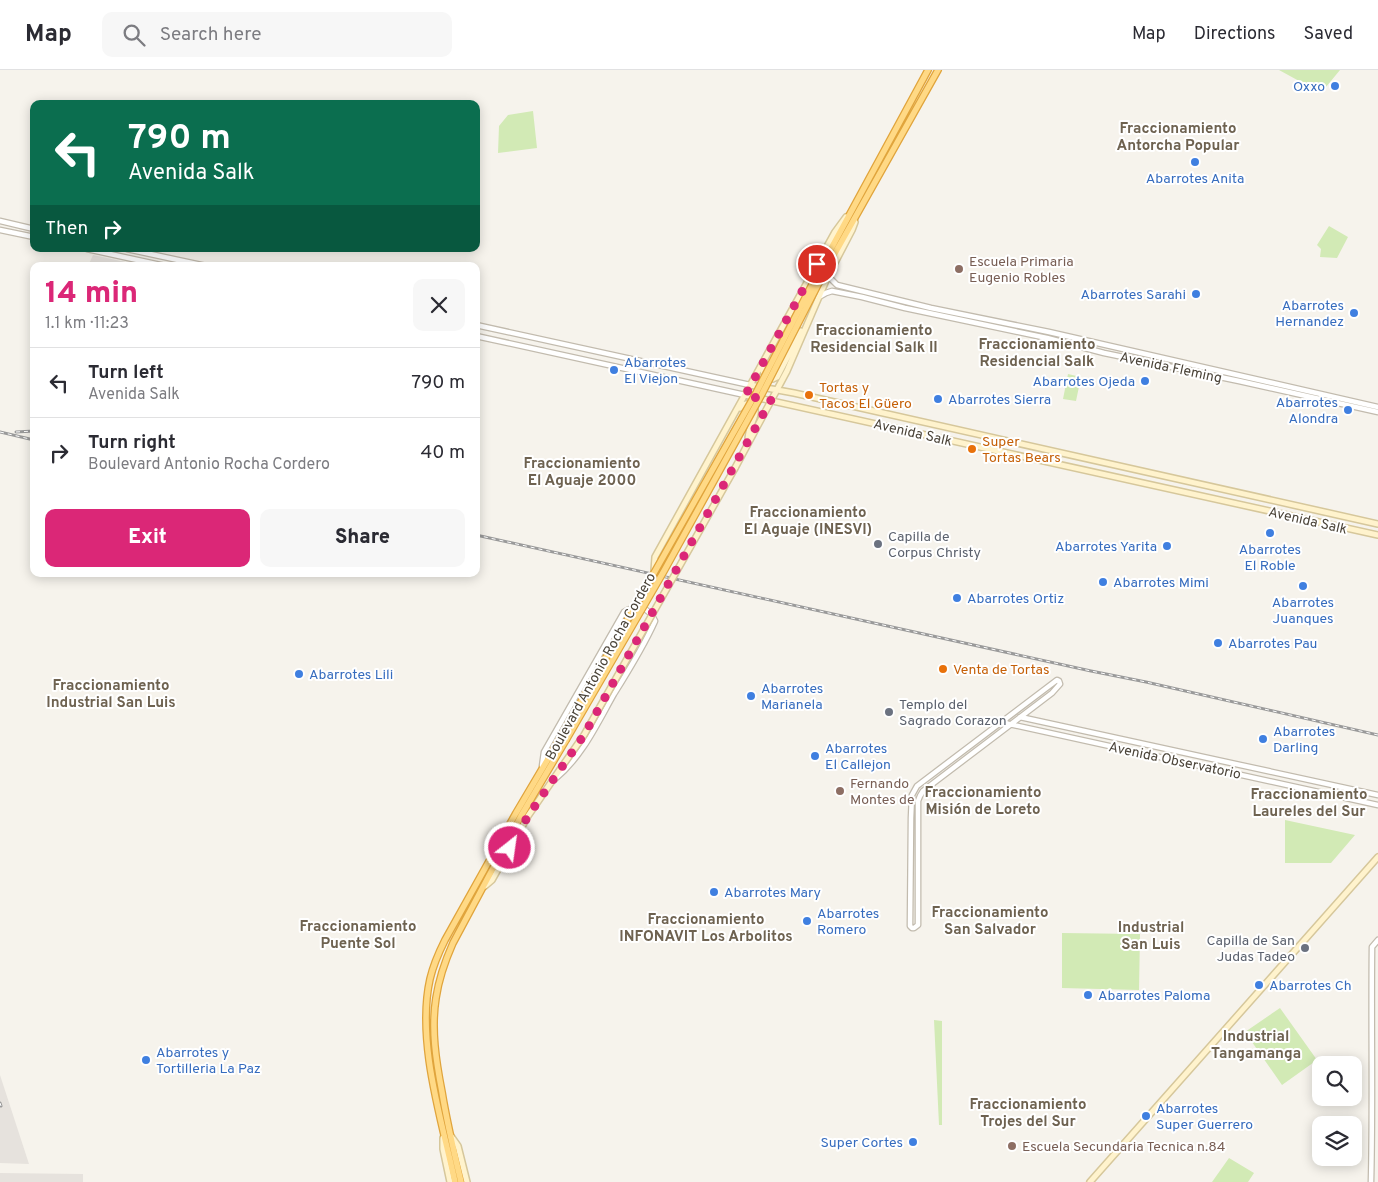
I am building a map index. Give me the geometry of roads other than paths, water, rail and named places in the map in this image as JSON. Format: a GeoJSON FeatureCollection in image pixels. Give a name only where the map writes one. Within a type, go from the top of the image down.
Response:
{"type":"FeatureCollection","features":[{"type":"Feature","properties":{"kind":"highway"},"geometry":{"type":"LineString","coordinates":[[824,272],[852,209],[928,70]]}},
{"type":"Feature","properties":{"kind":"highway"},"geometry":{"type":"LineString","coordinates":[[824,272],[938,70]]}},
{"type":"Feature","properties":{"kind":"highway","name":"Boulevard Antonio Rocha Cordero"},"geometry":{"type":"LineString","coordinates":[[446,1134],[436,1061],[434,1019],[436,999],[444,963],[521,816],[654,572],[824,272]]}},
{"type":"Feature","properties":{"kind":"highway","name":"Boulevard Antonio Rocha Cordero"},"geometry":{"type":"LineString","coordinates":[[461,1182],[456,1172],[434,1086],[426,1029],[430,979],[439,952],[516,813],[664,571],[757,403],[824,272]]}},
{"type":"Feature","properties":{"kind":"highway","name":"Boulevard Antonio Rocha Cordero"},"geometry":{"type":"LineString","coordinates":[[455,1182],[456,1172]]}},
{"type":"Feature","properties":{"kind":"main road"},"geometry":{"type":"LineString","coordinates":[[654,572],[655,558],[835,232],[852,209]]}},
{"type":"Feature","properties":{"kind":"main road"},"geometry":{"type":"LineString","coordinates":[[484,886],[492,880],[528,816],[584,735],[735,468],[793,358],[819,297],[824,272]]}},
{"type":"Feature","properties":{"kind":"main road"},"geometry":{"type":"LineString","coordinates":[[769,352],[763,371],[766,377],[773,379],[779,375],[796,340],[810,317]]}},
{"type":"Feature","properties":{"kind":"main road","name":"Avenida Salk"},"geometry":{"type":"LineString","coordinates":[[750,385],[830,401],[1378,524]]}},
{"type":"Feature","properties":{"kind":"main road","name":"Avenida Salk"},"geometry":{"type":"LineString","coordinates":[[745,396],[771,400],[1378,535]]}},
{"type":"Feature","properties":{"kind":"main road"},"geometry":{"type":"LineString","coordinates":[[828,413],[830,401]]}},
{"type":"Feature","properties":{"kind":"main road"},"geometry":{"type":"LineString","coordinates":[[737,411],[744,404],[751,405],[755,410],[747,446]]}},
{"type":"Feature","properties":{"kind":"main road"},"geometry":{"type":"LineString","coordinates":[[1090,1182],[1378,857]]}},
{"type":"Feature","properties":{"kind":"main road","name":"Boulevard Antonio Rocha Cordero"},"geometry":{"type":"LineString","coordinates":[[446,1134],[443,1148],[450,1182]]}},
{"type":"Feature","properties":{"kind":"main road","name":"Boulevard Antonio Rocha Cordero"},"geometry":{"type":"LineString","coordinates":[[446,1134],[458,1146],[467,1182]]}},
{"type":"Feature","properties":{"kind":"street"},"geometry":{"type":"LineString","coordinates":[[0,221],[30,228]]}},
{"type":"Feature","properties":{"kind":"street"},"geometry":{"type":"LineString","coordinates":[[0,230],[30,236]]}},
{"type":"Feature","properties":{"kind":"street"},"geometry":{"type":"LineString","coordinates":[[101,252],[146,262]]}},
{"type":"Feature","properties":{"kind":"street"},"geometry":{"type":"LineString","coordinates":[[141,252],[187,262]]}},
{"type":"Feature","properties":{"kind":"street"},"geometry":{"type":"LineString","coordinates":[[164,257],[164,262]]}},
{"type":"Feature","properties":{"kind":"street","name":"Avenida Fleming"},"geometry":{"type":"LineString","coordinates":[[824,272],[837,285],[931,308],[1048,332],[1378,407]]}},
{"type":"Feature","properties":{"kind":"street","name":"Avenida Fleming"},"geometry":{"type":"LineString","coordinates":[[819,297],[826,292],[832,291],[862,297],[913,310],[1047,338],[1104,353],[1378,412]]}},
{"type":"Feature","properties":{"kind":"street","name":"Avenida Salk"},"geometry":{"type":"LineString","coordinates":[[480,326],[750,385]]}},
{"type":"Feature","properties":{"kind":"street","name":"Avenida Salk"},"geometry":{"type":"LineString","coordinates":[[480,337],[745,396]]}},
{"type":"Feature","properties":{"kind":"street"},"geometry":{"type":"LineString","coordinates":[[542,770],[544,752],[624,612],[636,607],[648,611],[656,621],[640,652],[585,744],[566,770],[552,781]]}},
{"type":"Feature","properties":{"kind":"street"},"geometry":{"type":"LineString","coordinates":[[1055,681],[1059,681],[1060,684],[1052,693],[1020,716],[923,791],[920,796],[918,809],[918,925],[912,928],[910,926],[910,916],[912,795],[917,786],[1055,681]]}},
{"type":"Feature","properties":{"kind":"street","name":"Avenida Observatorio"},"geometry":{"type":"LineString","coordinates":[[1011,714],[1378,795]]}},
{"type":"Feature","properties":{"kind":"street","name":"Avenida Observatorio"},"geometry":{"type":"LineString","coordinates":[[1000,722],[1378,805]]}},
{"type":"Feature","properties":{"kind":"street"},"geometry":{"type":"LineString","coordinates":[[1371,1182],[1372,947],[1378,940]]}},
{"type":"Feature","properties":{"kind":"railway"},"geometry":{"type":"LineString","coordinates":[[16,432],[30,431]]}},
{"type":"Feature","properties":{"kind":"railway"},"geometry":{"type":"LineString","coordinates":[[0,432],[30,439]]}},
{"type":"Feature","properties":{"kind":"railway"},"geometry":{"type":"LineString","coordinates":[[480,536],[1146,682],[1378,735]]}},
{"type":"Feature","properties":{"kind":"place","name":"Oxxo"},"geometry":{"type":"Point","coordinates":[1335,86]}},
{"type":"Feature","properties":{"kind":"place","name":"Abarrotes Anita"},"geometry":{"type":"Point","coordinates":[1195,162]}},
{"type":"Feature","properties":{"kind":"place","name":"Escuela Primaria Eugenio Robles"},"geometry":{"type":"Point","coordinates":[959,269]}},
{"type":"Feature","properties":{"kind":"place","name":"Abarrotes Sarahi"},"geometry":{"type":"Point","coordinates":[1196,294]}},
{"type":"Feature","properties":{"kind":"place","name":"Abarrotes Hernandez"},"geometry":{"type":"Point","coordinates":[1354,313]}},
{"type":"Feature","properties":{"kind":"place","name":"Abarrotes El Viejon"},"geometry":{"type":"Point","coordinates":[614,370]}},
{"type":"Feature","properties":{"kind":"place","name":"Abarrotes Ojeda"},"geometry":{"type":"Point","coordinates":[1145,381]}},
{"type":"Feature","properties":{"kind":"place","name":"Tortas y Tacos El Güero"},"geometry":{"type":"Point","coordinates":[809,395]}},
{"type":"Feature","properties":{"kind":"place","name":"Abarrotes Sierra"},"geometry":{"type":"Point","coordinates":[938,399]}},
{"type":"Feature","properties":{"kind":"place","name":"Abarrotes Alondra"},"geometry":{"type":"Point","coordinates":[1348,410]}},
{"type":"Feature","properties":{"kind":"place","name":"Super Tortas Bears"},"geometry":{"type":"Point","coordinates":[972,449]}},
{"type":"Feature","properties":{"kind":"place","name":"Abarrotes El Roble"},"geometry":{"type":"Point","coordinates":[1270,533]}},
{"type":"Feature","properties":{"kind":"place","name":"Capilla de Corpus Christy"},"geometry":{"type":"Point","coordinates":[878,544]}},
{"type":"Feature","properties":{"kind":"place","name":"Abarrotes Yarita"},"geometry":{"type":"Point","coordinates":[1167,546]}},
{"type":"Feature","properties":{"kind":"place","name":"Abarrotes Mimi"},"geometry":{"type":"Point","coordinates":[1103,582]}},
{"type":"Feature","properties":{"kind":"place","name":"Abarrotes Juanques"},"geometry":{"type":"Point","coordinates":[1303,586]}},
{"type":"Feature","properties":{"kind":"place","name":"Abarrotes Ortiz"},"geometry":{"type":"Point","coordinates":[957,598]}},
{"type":"Feature","properties":{"kind":"place","name":"Abarrotes Pau"},"geometry":{"type":"Point","coordinates":[1218,643]}},
{"type":"Feature","properties":{"kind":"place","name":"Venta de Tortas"},"geometry":{"type":"Point","coordinates":[943,669]}},
{"type":"Feature","properties":{"kind":"place","name":"Abarrotes Lili"},"geometry":{"type":"Point","coordinates":[299,674]}},
{"type":"Feature","properties":{"kind":"place","name":"Abarrotes Marianela"},"geometry":{"type":"Point","coordinates":[751,696]}},
{"type":"Feature","properties":{"kind":"place","name":"Templo del Sagrado Corazon"},"geometry":{"type":"Point","coordinates":[889,712]}},
{"type":"Feature","properties":{"kind":"place","name":"Abarrotes Darling"},"geometry":{"type":"Point","coordinates":[1263,739]}},
{"type":"Feature","properties":{"kind":"place","name":"Abarrotes El Callejon"},"geometry":{"type":"Point","coordinates":[815,756]}},
{"type":"Feature","properties":{"kind":"place","name":"Fernando Montes de"},"geometry":{"type":"Point","coordinates":[840,791]}},
{"type":"Feature","properties":{"kind":"place","name":"Abarrotes Mary"},"geometry":{"type":"Point","coordinates":[714,892]}},
{"type":"Feature","properties":{"kind":"place","name":"Abarrotes Romero"},"geometry":{"type":"Point","coordinates":[807,921]}},
{"type":"Feature","properties":{"kind":"place","name":"Capilla de San Judas Tadeo"},"geometry":{"type":"Point","coordinates":[1305,948]}},
{"type":"Feature","properties":{"kind":"place","name":"Abarrotes Ch"},"geometry":{"type":"Point","coordinates":[1259,985]}},
{"type":"Feature","properties":{"kind":"place","name":"Abarrotes Paloma"},"geometry":{"type":"Point","coordinates":[1088,995]}},
{"type":"Feature","properties":{"kind":"place","name":"Abarrotes y Tortilleria La Paz"},"geometry":{"type":"Point","coordinates":[146,1060]}},
{"type":"Feature","properties":{"kind":"place","name":"Abarrotes Super Guerrero"},"geometry":{"type":"Point","coordinates":[1146,1116]}},
{"type":"Feature","properties":{"kind":"place","name":"Super Cortes"},"geometry":{"type":"Point","coordinates":[913,1142]}},
{"type":"Feature","properties":{"kind":"place","name":"Escuela Secundaria Tecnica n.84"},"geometry":{"type":"Point","coordinates":[1012,1146]}},
{"type":"Feature","properties":{"kind":"district","name":"Fraccionamiento Antorcha Popular"},"geometry":{"type":"Point","coordinates":[1178,136]}},
{"type":"Feature","properties":{"kind":"district","name":"Fraccionamiento Residencial Salk II"},"geometry":{"type":"Point","coordinates":[874,338]}},
{"type":"Feature","properties":{"kind":"district","name":"Fraccionamiento Residencial Salk"},"geometry":{"type":"Point","coordinates":[1037,352]}},
{"type":"Feature","properties":{"kind":"district","name":"Fraccionamiento El Aguaje 2000"},"geometry":{"type":"Point","coordinates":[582,472]}},
{"type":"Feature","properties":{"kind":"district","name":"Fraccionamiento El Aguaje (INESVI)"},"geometry":{"type":"Point","coordinates":[808,520]}},
{"type":"Feature","properties":{"kind":"district","name":"Fraccionamiento Industrial San Luis"},"geometry":{"type":"Point","coordinates":[111,694]}},
{"type":"Feature","properties":{"kind":"district","name":"Fraccionamiento Misión de Loreto"},"geometry":{"type":"Point","coordinates":[983,800]}},
{"type":"Feature","properties":{"kind":"district","name":"Fraccionamiento Laureles del Sur"},"geometry":{"type":"Point","coordinates":[1309,802]}},
{"type":"Feature","properties":{"kind":"district","name":"Fraccionamiento San Salvador"},"geometry":{"type":"Point","coordinates":[990,920]}},
{"type":"Feature","properties":{"kind":"district","name":"Fraccionamiento INFONAVIT Los Arbolitos"},"geometry":{"type":"Point","coordinates":[706,928]}},
{"type":"Feature","properties":{"kind":"district","name":"Fraccionamiento Puente Sol"},"geometry":{"type":"Point","coordinates":[358,934]}},
{"type":"Feature","properties":{"kind":"district","name":"Industrial San Luis"},"geometry":{"type":"Point","coordinates":[1151,936]}},
{"type":"Feature","properties":{"kind":"district","name":"Industrial Tangamanga"},"geometry":{"type":"Point","coordinates":[1256,1044]}},
{"type":"Feature","properties":{"kind":"district","name":"Fraccionamiento Trojes del Sur"},"geometry":{"type":"Point","coordinates":[1028,1112]}}]}
